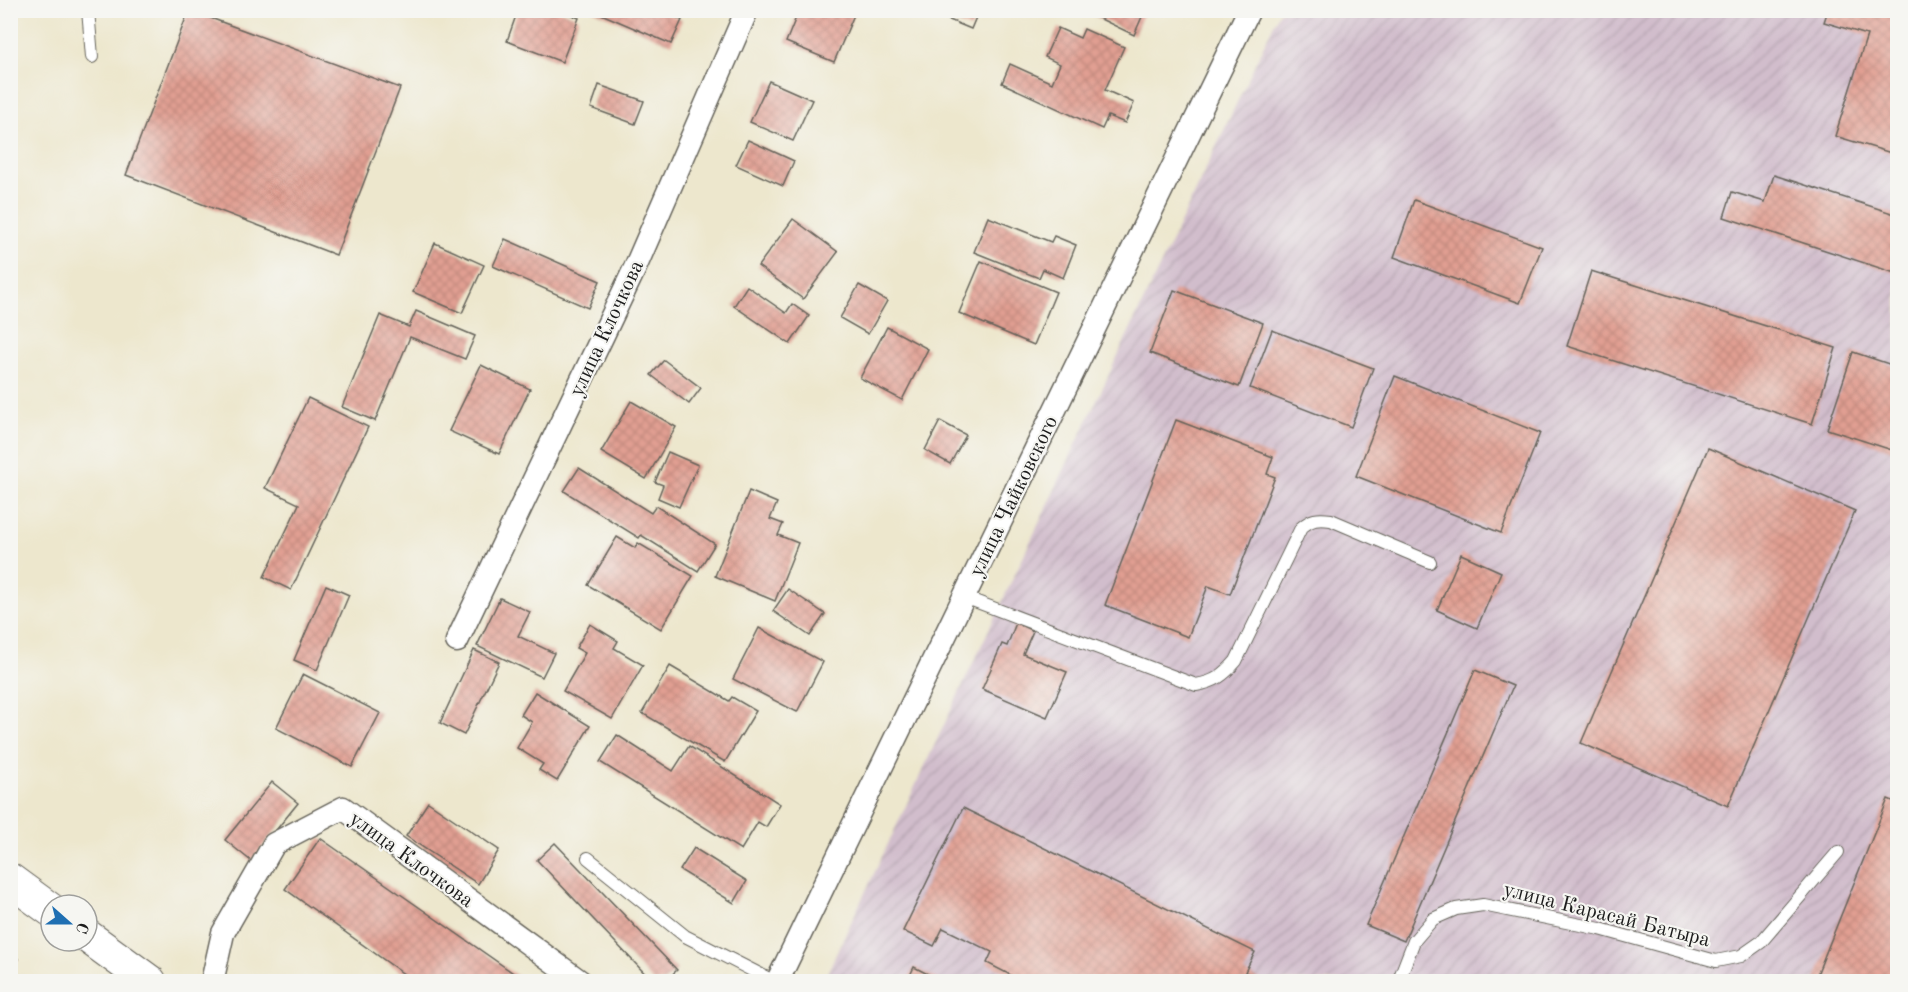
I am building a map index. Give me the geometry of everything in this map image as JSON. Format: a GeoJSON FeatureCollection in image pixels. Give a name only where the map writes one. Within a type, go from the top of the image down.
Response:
{"type":"FeatureCollection","features":[{"type":"Feature","properties":{"kind":"main road"},"geometry":{"type":"LineString","coordinates":[[10,880],[39,901]]}},
{"type":"Feature","properties":{"kind":"main road"},"geometry":{"type":"LineString","coordinates":[[99,945],[150,981]]}},
{"type":"Feature","properties":{"kind":"street","name":"улица Клочкова"},"geometry":{"type":"LineString","coordinates":[[457,641],[635,268],[747,10]]}},
{"type":"Feature","properties":{"kind":"street","name":"улица Чайковского"},"geometry":{"type":"LineString","coordinates":[[776,981],[1249,10]]}},
{"type":"Feature","properties":{"kind":"street","name":"улица Клочкова"},"geometry":{"type":"LineString","coordinates":[[212,981],[223,933],[274,844],[343,808],[581,981]]}},
{"type":"Feature","properties":{"kind":"lane"},"geometry":{"type":"LineString","coordinates":[[88,10],[92,57]]}},
{"type":"Feature","properties":{"kind":"lane"},"geometry":{"type":"LineString","coordinates":[[964,597],[1196,685],[1211,683],[1224,675],[1236,661],[1300,528],[1309,521],[1317,518],[1331,520],[1430,562]]}},
{"type":"Feature","properties":{"kind":"lane","name":"улица Карасай Батыра"},"geometry":{"type":"LineString","coordinates":[[1398,981],[1414,941],[1433,919],[1456,909],[1483,905],[1600,929],[1716,961],[1741,956],[1761,942],[1838,852]]}},
{"type":"Feature","properties":{"kind":"lane"},"geometry":{"type":"LineString","coordinates":[[588,858],[685,936],[776,981]]}},
{"type":"Feature","properties":{"kind":"shaded area"},"geometry":{"type":"Polygon","coordinates":[[[1280,11],[1897,11],[1897,981],[823,982],[1280,11]]]}},
{"type":"Feature","properties":{"kind":"building"},"geometry":{"type":"Polygon","coordinates":[[[189,10],[400,88],[336,255],[126,175],[189,10]]]}},
{"type":"Feature","properties":{"kind":"building"},"geometry":{"type":"Polygon","coordinates":[[[518,10],[559,10],[579,18],[562,62],[507,41],[518,10]]]}},
{"type":"Feature","properties":{"kind":"building"},"geometry":{"type":"Polygon","coordinates":[[[592,10],[659,10],[682,20],[671,44],[592,10]]]}},
{"type":"Feature","properties":{"kind":"building"},"geometry":{"type":"Polygon","coordinates":[[[799,10],[856,10],[834,62],[786,42],[799,10]]]}},
{"type":"Feature","properties":{"kind":"building"},"geometry":{"type":"Polygon","coordinates":[[[943,10],[979,10],[971,29],[940,16],[943,10]]]}},
{"type":"Feature","properties":{"kind":"building"},"geometry":{"type":"Polygon","coordinates":[[[1082,10],[1145,10],[1134,35],[1082,10]]]}},
{"type":"Feature","properties":{"kind":"building"},"geometry":{"type":"Polygon","coordinates":[[[1828,10],[1898,10],[1898,155],[1835,136],[1867,35],[1824,22],[1828,10]]]}},
{"type":"Feature","properties":{"kind":"building"},"geometry":{"type":"Polygon","coordinates":[[[1058,28],[1080,38],[1084,29],[1124,47],[1105,90],[1134,103],[1125,123],[1108,116],[1102,129],[1002,83],[1010,64],[1052,83],[1060,64],[1045,57],[1058,28]]]}},
{"type":"Feature","properties":{"kind":"building"},"geometry":{"type":"Polygon","coordinates":[[[769,81],[812,100],[793,141],[750,122],[769,81]]]}},
{"type":"Feature","properties":{"kind":"building"},"geometry":{"type":"Polygon","coordinates":[[[599,85],[644,101],[635,124],[591,108],[599,85]]]}},
{"type":"Feature","properties":{"kind":"building"},"geometry":{"type":"Polygon","coordinates":[[[748,140],[794,161],[783,186],[736,165],[748,140]]]}},
{"type":"Feature","properties":{"kind":"building"},"geometry":{"type":"Polygon","coordinates":[[[1774,175],[1898,215],[1898,274],[1724,217],[1732,192],[1765,202],[1774,175]]]}},
{"type":"Feature","properties":{"kind":"building"},"geometry":{"type":"Polygon","coordinates":[[[1414,200],[1542,247],[1520,303],[1394,257],[1414,200]]]}},
{"type":"Feature","properties":{"kind":"building"},"geometry":{"type":"Polygon","coordinates":[[[988,217],[1051,242],[1054,236],[1076,245],[1063,278],[1043,269],[1039,278],[974,252],[988,217]]]}},
{"type":"Feature","properties":{"kind":"building"},"geometry":{"type":"Polygon","coordinates":[[[793,219],[838,252],[803,299],[758,266],[793,219]]]}},
{"type":"Feature","properties":{"kind":"building"},"geometry":{"type":"Polygon","coordinates":[[[505,239],[600,281],[588,308],[493,266],[505,239]]]}},
{"type":"Feature","properties":{"kind":"building"},"geometry":{"type":"Polygon","coordinates":[[[435,243],[484,265],[462,313],[413,292],[435,243]]]}},
{"type":"Feature","properties":{"kind":"building"},"geometry":{"type":"Polygon","coordinates":[[[981,261],[1056,292],[1034,345],[959,313],[981,261]]]}},
{"type":"Feature","properties":{"kind":"building"},"geometry":{"type":"Polygon","coordinates":[[[1591,271],[1836,348],[1812,424],[1567,346],[1591,271]]]}},
{"type":"Feature","properties":{"kind":"building"},"geometry":{"type":"Polygon","coordinates":[[[859,285],[887,301],[868,334],[840,318],[859,285]]]}},
{"type":"Feature","properties":{"kind":"building"},"geometry":{"type":"Polygon","coordinates":[[[747,286],[786,313],[792,304],[809,316],[790,344],[734,306],[747,286]]]}},
{"type":"Feature","properties":{"kind":"building"},"geometry":{"type":"Polygon","coordinates":[[[1174,290],[1263,323],[1239,387],[1150,353],[1174,290]]]}},
{"type":"Feature","properties":{"kind":"building"},"geometry":{"type":"Polygon","coordinates":[[[416,311],[475,336],[465,359],[410,337],[375,421],[342,407],[380,315],[409,327],[416,311]]]}},
{"type":"Feature","properties":{"kind":"building"},"geometry":{"type":"Polygon","coordinates":[[[887,327],[928,349],[902,400],[860,378],[887,327]]]}},
{"type":"Feature","properties":{"kind":"building"},"geometry":{"type":"Polygon","coordinates":[[[1272,330],[1373,368],[1351,427],[1250,388],[1272,330]]]}},
{"type":"Feature","properties":{"kind":"building"},"geometry":{"type":"Polygon","coordinates":[[[1853,352],[1898,367],[1898,452],[1827,429],[1853,352]]]}},
{"type":"Feature","properties":{"kind":"building"},"geometry":{"type":"Polygon","coordinates":[[[664,360],[701,388],[689,404],[651,375],[664,360]]]}},
{"type":"Feature","properties":{"kind":"building"},"geometry":{"type":"Polygon","coordinates":[[[481,365],[530,389],[499,454],[449,431],[481,365]]]}},
{"type":"Feature","properties":{"kind":"building"},"geometry":{"type":"Polygon","coordinates":[[[1395,376],[1540,433],[1501,533],[1356,476],[1395,376]]]}},
{"type":"Feature","properties":{"kind":"building"},"geometry":{"type":"Polygon","coordinates":[[[308,398],[368,427],[291,590],[264,577],[299,504],[265,488],[308,398]]]}},
{"type":"Feature","properties":{"kind":"building"},"geometry":{"type":"Polygon","coordinates":[[[631,401],[676,427],[646,479],[601,452],[631,401]]]}},
{"type":"Feature","properties":{"kind":"building"},"geometry":{"type":"Polygon","coordinates":[[[1176,420],[1273,457],[1267,474],[1275,477],[1230,594],[1208,586],[1188,637],[1105,605],[1176,420]]]}},
{"type":"Feature","properties":{"kind":"building"},"geometry":{"type":"Polygon","coordinates":[[[940,421],[966,435],[950,464],[925,450],[940,421]]]}},
{"type":"Feature","properties":{"kind":"building"},"geometry":{"type":"Polygon","coordinates":[[[1708,448],[1855,511],[1728,806],[1581,743],[1708,448]]]}},
{"type":"Feature","properties":{"kind":"building"},"geometry":{"type":"Polygon","coordinates":[[[668,452],[698,465],[679,507],[658,498],[663,485],[655,482],[668,452]]]}},
{"type":"Feature","properties":{"kind":"building"},"geometry":{"type":"Polygon","coordinates":[[[579,468],[651,513],[656,506],[715,544],[698,571],[641,535],[639,538],[564,491],[579,468]]]}},
{"type":"Feature","properties":{"kind":"building"},"geometry":{"type":"Polygon","coordinates":[[[749,491],[777,503],[770,519],[783,524],[778,535],[798,543],[775,601],[715,576],[749,491]]]}},
{"type":"Feature","properties":{"kind":"building"},"geometry":{"type":"Polygon","coordinates":[[[617,537],[635,548],[638,543],[693,576],[661,629],[588,585],[617,537]]]}},
{"type":"Feature","properties":{"kind":"building"},"geometry":{"type":"Polygon","coordinates":[[[1461,554],[1501,572],[1477,628],[1437,610],[1461,554]]]}},
{"type":"Feature","properties":{"kind":"building"},"geometry":{"type":"Polygon","coordinates":[[[326,585],[349,595],[317,670],[294,660],[326,585]]]}},
{"type":"Feature","properties":{"kind":"building"},"geometry":{"type":"Polygon","coordinates":[[[788,589],[825,614],[810,636],[773,611],[788,589]]]}},
{"type":"Feature","properties":{"kind":"building"},"geometry":{"type":"Polygon","coordinates":[[[500,598],[530,612],[518,636],[554,653],[542,677],[477,646],[500,598]]]}},
{"type":"Feature","properties":{"kind":"building"},"geometry":{"type":"Polygon","coordinates":[[[1016,623],[1033,631],[1023,654],[1067,672],[1047,717],[982,689],[1002,644],[1007,646],[1016,623]]]}},
{"type":"Feature","properties":{"kind":"building"},"geometry":{"type":"Polygon","coordinates":[[[590,624],[618,641],[614,648],[643,665],[612,719],[563,691],[585,653],[576,648],[590,624]]]}},
{"type":"Feature","properties":{"kind":"building"},"geometry":{"type":"Polygon","coordinates":[[[759,628],[823,662],[797,712],[733,679],[759,628]]]}},
{"type":"Feature","properties":{"kind":"building"},"geometry":{"type":"Polygon","coordinates":[[[474,650],[499,662],[464,735],[440,723],[474,650]]]}},
{"type":"Feature","properties":{"kind":"building"},"geometry":{"type":"Polygon","coordinates":[[[670,666],[729,701],[732,697],[756,711],[725,762],[642,713],[670,666]]]}},
{"type":"Feature","properties":{"kind":"building"},"geometry":{"type":"Polygon","coordinates":[[[1475,670],[1513,686],[1404,941],[1366,925],[1475,670]]]}},
{"type":"Feature","properties":{"kind":"building"},"geometry":{"type":"Polygon","coordinates":[[[303,674],[380,713],[352,767],[276,728],[303,674]]]}},
{"type":"Feature","properties":{"kind":"building"},"geometry":{"type":"Polygon","coordinates":[[[535,692],[590,726],[557,781],[539,770],[543,764],[517,748],[532,722],[521,715],[535,692]]]}},
{"type":"Feature","properties":{"kind":"building"},"geometry":{"type":"Polygon","coordinates":[[[617,735],[673,771],[689,746],[780,804],[766,827],[758,822],[741,850],[600,762],[617,735]]]}},
{"type":"Feature","properties":{"kind":"building"},"geometry":{"type":"Polygon","coordinates":[[[272,782],[298,803],[251,861],[225,840],[272,782]]]}},
{"type":"Feature","properties":{"kind":"building"},"geometry":{"type":"Polygon","coordinates":[[[1888,799],[1898,803],[1898,982],[1814,982],[1888,799]]]}},
{"type":"Feature","properties":{"kind":"building"},"geometry":{"type":"Polygon","coordinates":[[[428,802],[499,850],[478,884],[406,836],[428,802]]]}},
{"type":"Feature","properties":{"kind":"building"},"geometry":{"type":"Polygon","coordinates":[[[963,808],[1255,952],[1245,972],[1265,982],[1024,982],[987,963],[992,952],[943,928],[934,946],[903,931],[963,808]]]}},
{"type":"Feature","properties":{"kind":"building"},"geometry":{"type":"Polygon","coordinates":[[[320,838],[526,982],[415,982],[285,889],[320,838]]]}},
{"type":"Feature","properties":{"kind":"building"},"geometry":{"type":"Polygon","coordinates":[[[555,843],[677,970],[664,982],[653,982],[537,860],[555,843]]]}},
{"type":"Feature","properties":{"kind":"building"},"geometry":{"type":"Polygon","coordinates":[[[694,848],[747,881],[734,903],[680,870],[694,848]]]}},
{"type":"Feature","properties":{"kind":"building"},"geometry":{"type":"Polygon","coordinates":[[[10,956],[18,959],[10,975],[10,956]]]}},
{"type":"Feature","properties":{"kind":"building"},"geometry":{"type":"Polygon","coordinates":[[[914,967],[943,982],[907,982],[914,967]]]}}]}
